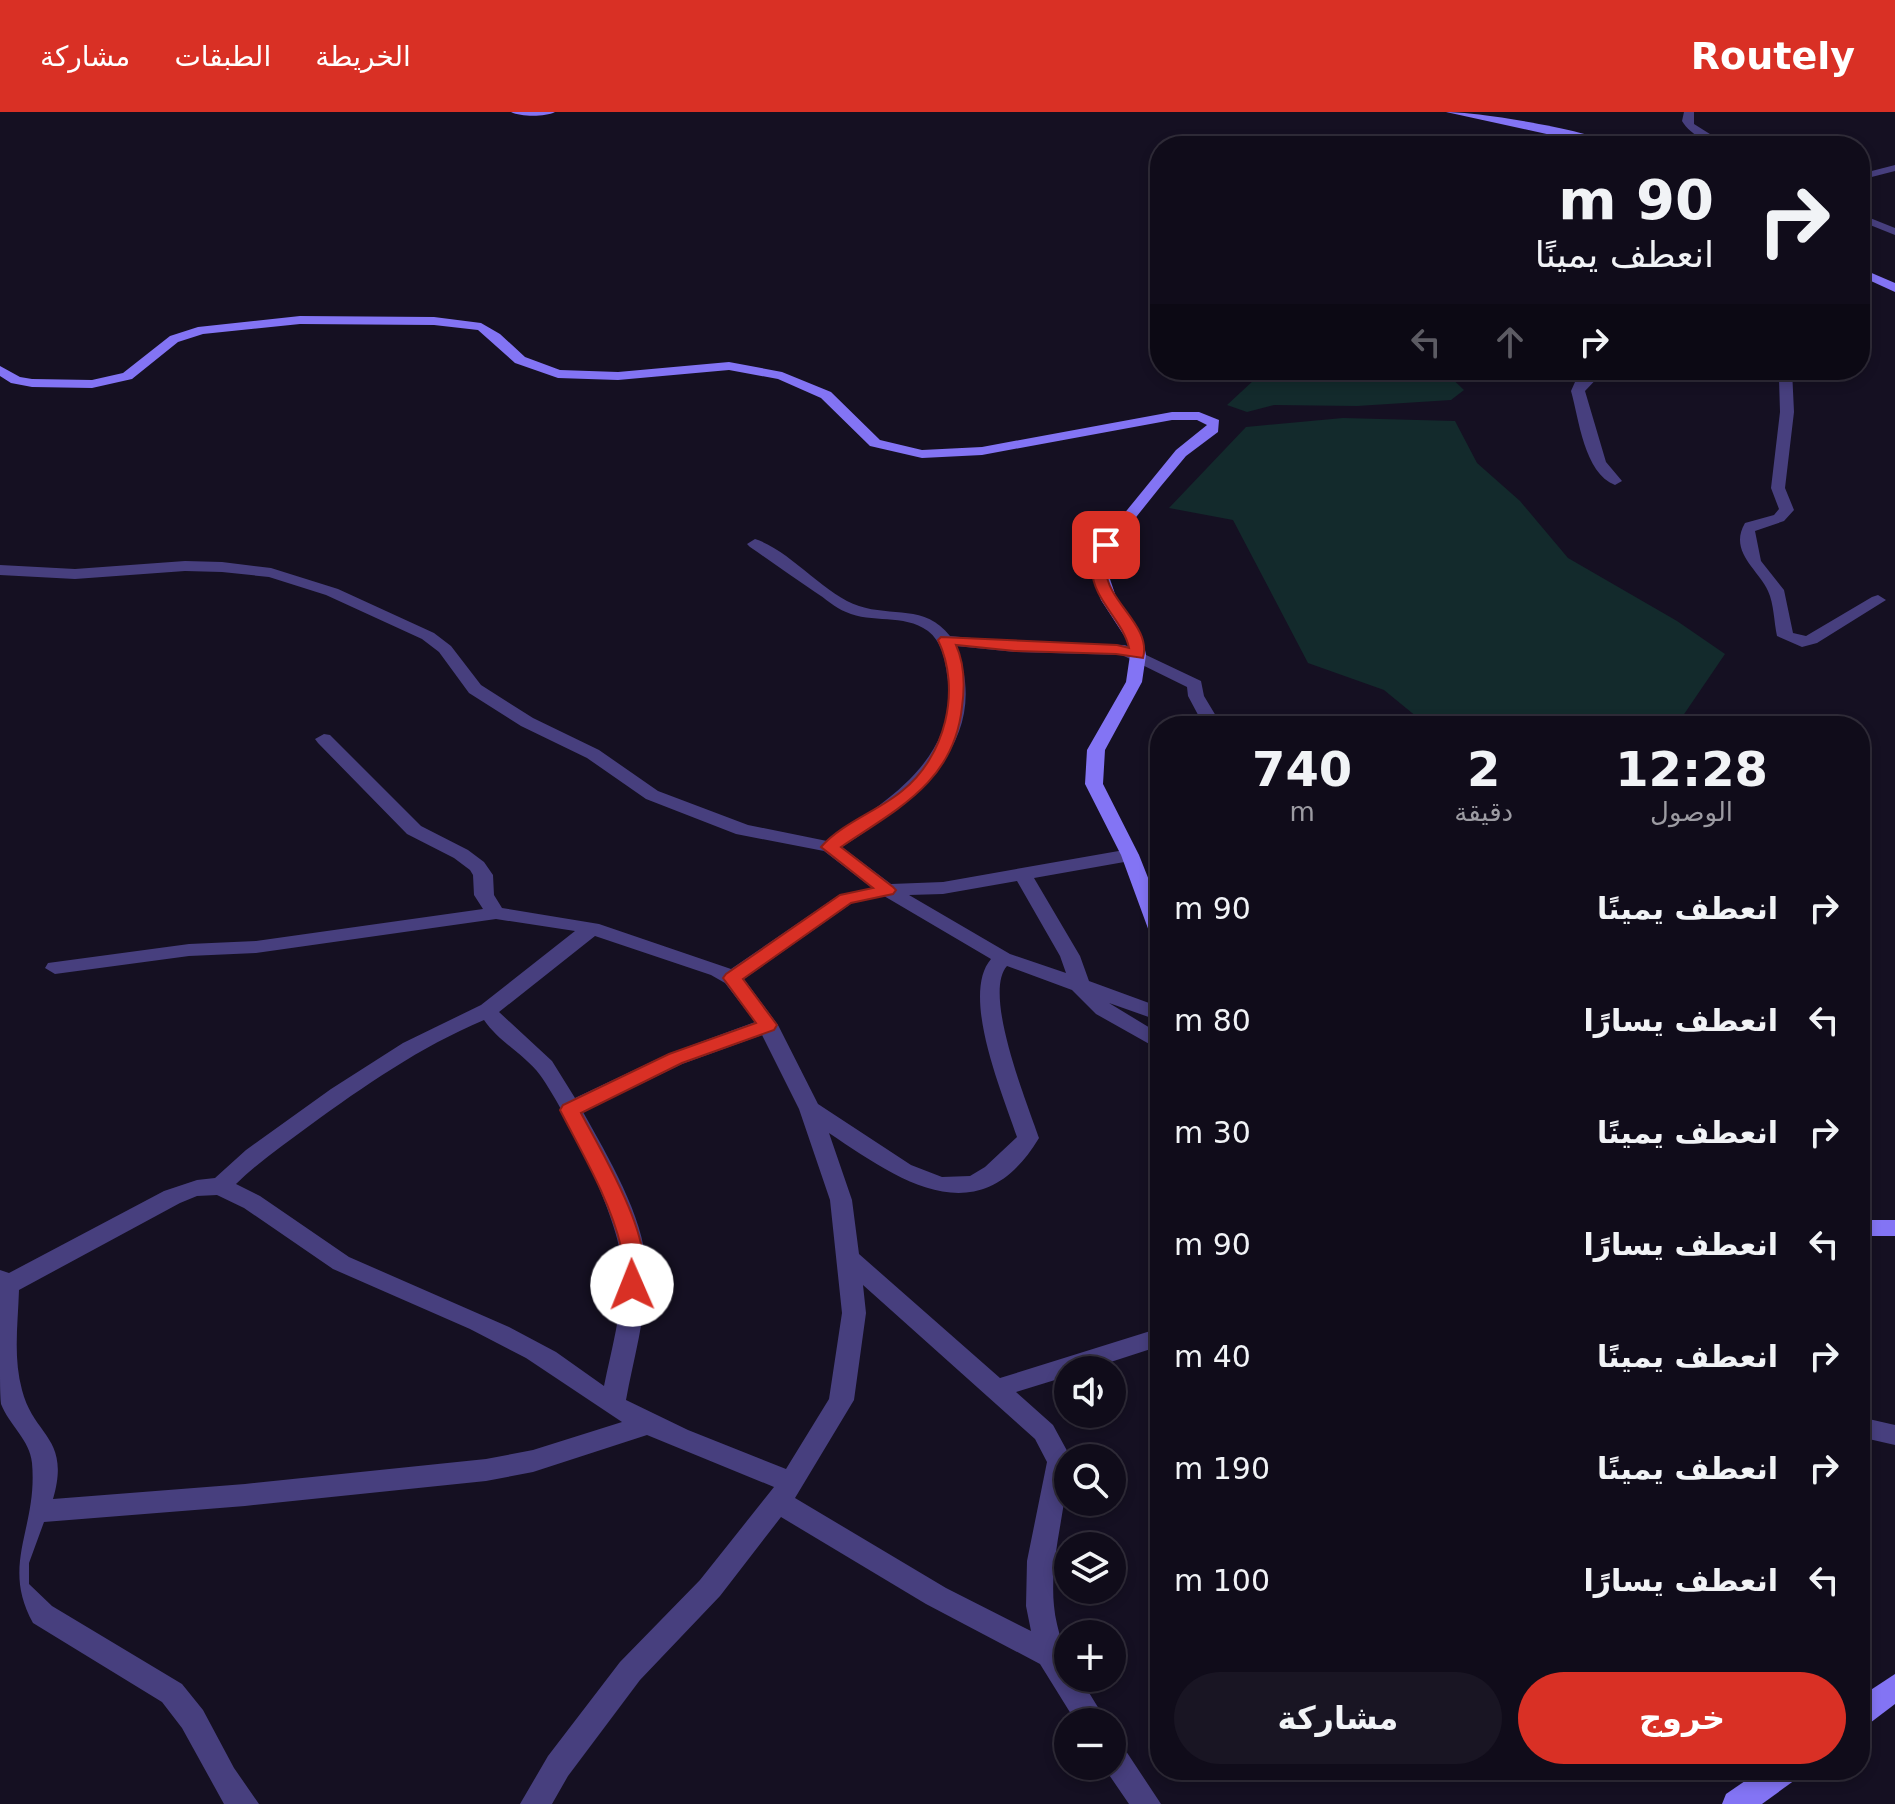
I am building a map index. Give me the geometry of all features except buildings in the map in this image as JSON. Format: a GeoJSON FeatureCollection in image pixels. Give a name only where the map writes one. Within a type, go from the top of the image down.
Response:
{"type":"FeatureCollection","features":[{"type":"Feature","properties":{"kind":"main road"},"geometry":{"type":"LineString","coordinates":[[516,112],[550,112]]}},
{"type":"Feature","properties":{"kind":"main road"},"geometry":{"type":"LineString","coordinates":[[1451,112],[1578,136]]}},
{"type":"Feature","properties":{"kind":"main road"},"geometry":{"type":"LineString","coordinates":[[0,370],[16,380],[32,383],[92,384],[127,376],[174,339],[202,330],[300,320],[434,321],[481,327],[520,360],[558,374],[618,376],[729,366],[782,376],[826,395],[875,443],[922,454],[982,451],[1172,416],[1199,416],[1214,423],[1213,429],[1181,453],[1106,545],[1100,558],[1099,570],[1109,600],[1124,618],[1135,640],[1138,655],[1134,682],[1096,750],[1094,784],[1130,855],[1150,908]]}},
{"type":"Feature","properties":{"kind":"main road"},"geometry":{"type":"LineString","coordinates":[[1870,1228],[1895,1228]]}},
{"type":"Feature","properties":{"kind":"main road"},"geometry":{"type":"LineString","coordinates":[[1870,1706],[1894,1688]]}},
{"type":"Feature","properties":{"kind":"main road"},"geometry":{"type":"LineString","coordinates":[[1737,1804],[1771,1780]]}},
{"type":"Feature","properties":{"kind":"street"},"geometry":{"type":"LineString","coordinates":[[1689,112],[1687,121],[1690,126],[1707,136]]}},
{"type":"Feature","properties":{"kind":"street"},"geometry":{"type":"LineString","coordinates":[[1870,174],[1895,168]]}},
{"type":"Feature","properties":{"kind":"street"},"geometry":{"type":"LineString","coordinates":[[1870,221],[1895,232]]}},
{"type":"Feature","properties":{"kind":"street"},"geometry":{"type":"LineString","coordinates":[[1586,380],[1578,391],[1599,463],[1615,481]]}},
{"type":"Feature","properties":{"kind":"street"},"geometry":{"type":"LineString","coordinates":[[1786,380],[1787,412],[1778,488],[1787,510],[1779,518],[1750,526],[1748,531],[1753,562],[1776,590],[1782,629],[1785,636],[1794,640],[1811,640],[1878,600]]}},
{"type":"Feature","properties":{"kind":"street"},"geometry":{"type":"LineString","coordinates":[[755,544],[851,609],[867,614],[904,614],[924,621],[946,640],[952,652],[957,684],[952,729],[930,773],[908,794],[830,847]]}},
{"type":"Feature","properties":{"kind":"street"},"geometry":{"type":"LineString","coordinates":[[0,570],[75,574],[185,566],[222,567],[271,573],[304,582],[428,636],[445,649],[475,689],[527,722],[593,754],[652,795],[743,830],[830,847],[887,890],[1003,958],[1150,1011]]}},
{"type":"Feature","properties":{"kind":"street"},"geometry":{"type":"LineString","coordinates":[[946,640],[1015,647],[1117,649],[1138,655],[1195,685],[1196,696],[1207,716]]}},
{"type":"Feature","properties":{"kind":"street"},"geometry":{"type":"LineString","coordinates":[[324,739],[414,830],[461,854],[477,866],[483,875],[484,895],[496,913]]}},
{"type":"Feature","properties":{"kind":"street"},"geometry":{"type":"LineString","coordinates":[[732,978],[846,899],[887,890],[943,888],[1130,855]]}},
{"type":"Feature","properties":{"kind":"street"},"geometry":{"type":"LineString","coordinates":[[1022,873],[1070,956],[1081,988],[1103,1009],[1150,1037]]}},
{"type":"Feature","properties":{"kind":"street"},"geometry":{"type":"LineString","coordinates":[[55,968],[189,950],[256,947],[496,913],[592,928],[698,962],[732,978],[768,1025],[810,1109],[841,1200],[854,1313],[841,1400],[784,1492],[710,1588],[630,1671],[558,1766],[535,1804]]}},
{"type":"Feature","properties":{"kind":"street"},"geometry":{"type":"LineString","coordinates":[[221,1187],[246,1162],[354,1083],[415,1045],[488,1010],[592,928]]}},
{"type":"Feature","properties":{"kind":"street"},"geometry":{"type":"LineString","coordinates":[[810,1109],[910,1176],[937,1186],[978,1182],[1004,1165],[1028,1138],[989,996],[991,973],[1003,958]]}},
{"type":"Feature","properties":{"kind":"street"},"geometry":{"type":"LineString","coordinates":[[488,1010],[550,1073],[605,1177],[632,1246],[634,1264],[628,1318],[613,1404]]}},
{"type":"Feature","properties":{"kind":"street"},"geometry":{"type":"LineString","coordinates":[[570,1110],[675,1059],[768,1025]]}},
{"type":"Feature","properties":{"kind":"street"},"geometry":{"type":"LineString","coordinates":[[244,1804],[224,1779],[196,1721],[172,1693],[139,1669],[42,1614],[18,1593],[13,1581],[16,1559],[37,1511],[46,1469],[41,1441],[23,1419],[11,1397],[5,1372],[4,1282],[195,1188],[221,1187],[242,1196],[305,1243],[340,1263],[466,1316],[525,1345],[648,1424],[784,1492],[936,1596],[1050,1655]]}},
{"type":"Feature","properties":{"kind":"street"},"geometry":{"type":"LineString","coordinates":[[848,1258],[1044,1432],[1060,1462],[1041,1561],[1040,1606],[1050,1655],[1083,1708]]}},
{"type":"Feature","properties":{"kind":"street"},"geometry":{"type":"LineString","coordinates":[[995,1389],[1150,1340]]}},
{"type":"Feature","properties":{"kind":"street"},"geometry":{"type":"LineString","coordinates":[[37,1511],[245,1495],[485,1471],[510,1467],[648,1424]]}},
{"type":"Feature","properties":{"kind":"street"},"geometry":{"type":"LineString","coordinates":[[1870,1429],[1895,1435]]}},
{"type":"Feature","properties":{"kind":"street"},"geometry":{"type":"LineString","coordinates":[[1126,1775],[1146,1804]]}},
{"type":"Feature","properties":{"kind":"green space"},"geometry":{"type":"Polygon","coordinates":[[[1254,380],[1454,380],[1464,390],[1451,400],[1357,406],[1274,405],[1247,412],[1227,405],[1254,380]]]}},
{"type":"Feature","properties":{"kind":"green space"},"geometry":{"type":"Polygon","coordinates":[[[1343,418],[1455,421],[1477,463],[1520,501],[1568,558],[1677,621],[1725,654],[1683,716],[1416,716],[1384,690],[1308,663],[1233,520],[1169,508],[1246,427],[1343,418]]]}},
{"type":"Feature","properties":{"kind":"route"},"geometry":{"type":"LineString","coordinates":[[632,1285],[632,1246],[605,1177],[570,1110],[675,1059],[768,1025],[732,978],[846,899],[887,890],[830,847],[908,794],[930,773],[952,729],[957,684],[952,652],[946,640],[1015,647],[1117,649],[1138,655],[1135,640],[1124,618],[1109,600],[1099,570],[1106,545]]}}]}
